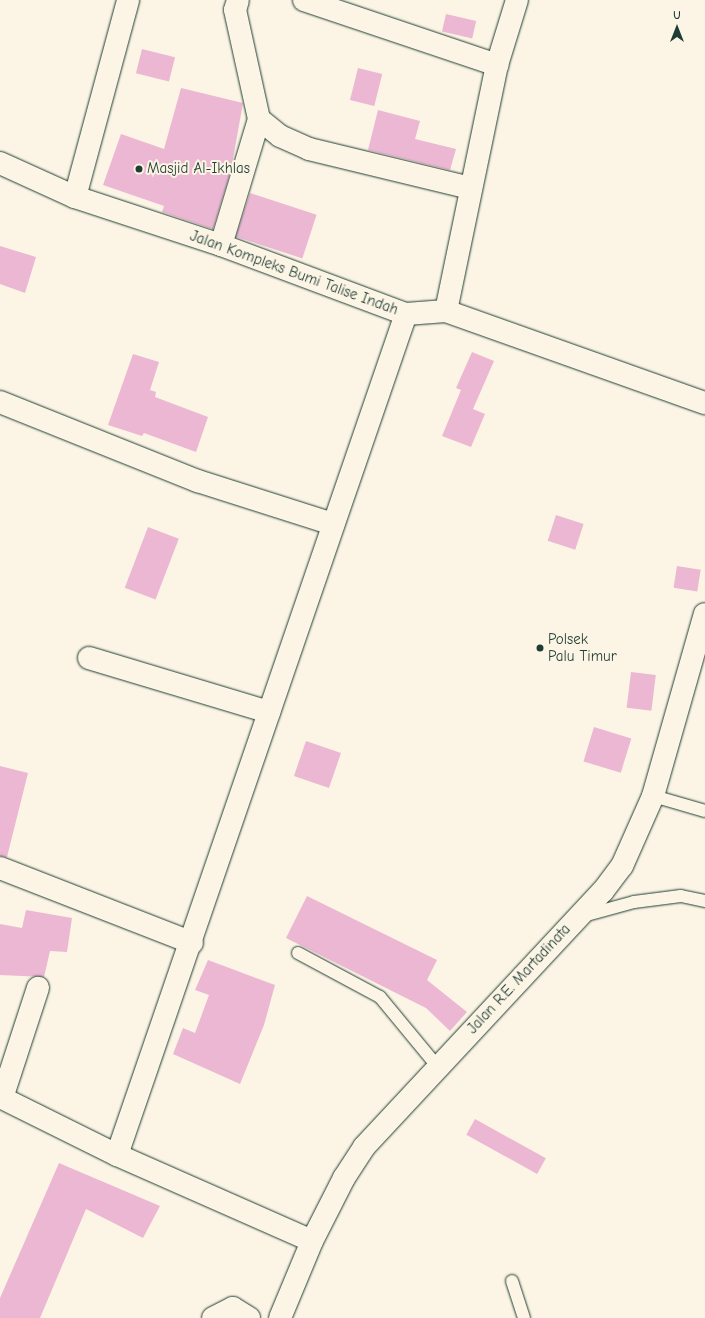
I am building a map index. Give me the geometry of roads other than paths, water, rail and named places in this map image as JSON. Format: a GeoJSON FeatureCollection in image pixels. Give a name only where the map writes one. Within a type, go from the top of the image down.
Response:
{"type":"FeatureCollection","features":[{"type":"Feature","properties":{"kind":"main road"},"geometry":{"type":"LineString","coordinates":[[75,197],[128,0]]}},
{"type":"Feature","properties":{"kind":"main road"},"geometry":{"type":"LineString","coordinates":[[221,245],[259,119],[235,10],[238,0]]}},
{"type":"Feature","properties":{"kind":"main road"},"geometry":{"type":"LineString","coordinates":[[304,0],[497,65]]}},
{"type":"Feature","properties":{"kind":"main road"},"geometry":{"type":"LineString","coordinates":[[446,311],[470,188],[497,65],[517,0]]}},
{"type":"Feature","properties":{"kind":"main road"},"geometry":{"type":"LineString","coordinates":[[259,119],[280,136],[309,149],[470,188]]}},
{"type":"Feature","properties":{"kind":"main road","name":"Jalan Kompleks Bumi Talise Indah"},"geometry":{"type":"LineString","coordinates":[[0,163],[75,197],[221,245],[406,314],[446,311],[705,403]]}},
{"type":"Feature","properties":{"kind":"main road"},"geometry":{"type":"LineString","coordinates":[[117,1155],[192,943],[269,712],[406,314]]}},
{"type":"Feature","properties":{"kind":"main road"},"geometry":{"type":"LineString","coordinates":[[0,402],[198,481],[333,524]]}},
{"type":"Feature","properties":{"kind":"main road","name":"Jalan R.E. Martadinata"},"geometry":{"type":"LineString","coordinates":[[280,1318],[312,1241],[344,1178],[364,1147],[437,1066],[603,891],[622,866],[653,796],[705,614]]}},
{"type":"Feature","properties":{"kind":"main road"},"geometry":{"type":"LineString","coordinates":[[89,658],[269,712]]}},
{"type":"Feature","properties":{"kind":"main road"},"geometry":{"type":"LineString","coordinates":[[0,868],[192,943]]}},
{"type":"Feature","properties":{"kind":"main road"},"geometry":{"type":"LineString","coordinates":[[38,988],[1,1098],[117,1155],[312,1241]]}},
{"type":"Feature","properties":{"kind":"main road"},"geometry":{"type":"LineString","coordinates":[[213,1318],[233,1308],[249,1318]]}},
{"type":"Feature","properties":{"kind":"lane"},"geometry":{"type":"LineString","coordinates":[[653,796],[705,812]]}},
{"type":"Feature","properties":{"kind":"lane"},"geometry":{"type":"LineString","coordinates":[[576,918],[634,902],[681,896],[705,901]]}},
{"type":"Feature","properties":{"kind":"lane"},"geometry":{"type":"LineString","coordinates":[[298,953],[380,997],[437,1066]]}},
{"type":"Feature","properties":{"kind":"lane"},"geometry":{"type":"LineString","coordinates":[[512,1281],[524,1318]]}},
{"type":"Feature","properties":{"kind":"place","name":"Masjid Al-Ikhlas"},"geometry":{"type":"Point","coordinates":[139,169]}},
{"type":"Feature","properties":{"kind":"place","name":"Polsek Palu Timur"},"geometry":{"type":"Point","coordinates":[540,648]}}]}
